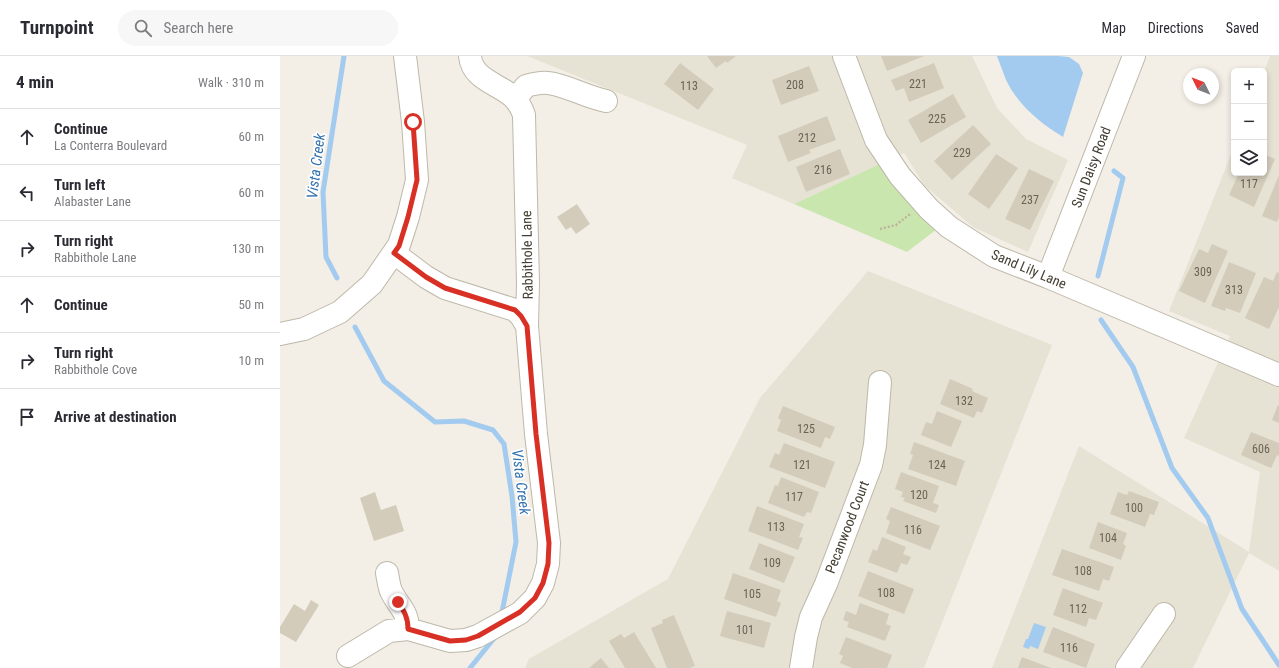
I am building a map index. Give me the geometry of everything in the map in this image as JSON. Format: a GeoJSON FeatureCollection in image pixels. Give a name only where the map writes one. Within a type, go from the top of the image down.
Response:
{"type":"FeatureCollection","features":[{"type":"Feature","properties":{"kind":"street"},"geometry":{"type":"LineString","coordinates":[[280,334],[304,329],[348,305],[372,284],[399,246],[417,180],[413,122],[405,56]]}},
{"type":"Feature","properties":{"kind":"street","name":"Rabbithole Lane"},"geometry":{"type":"LineString","coordinates":[[470,56],[470,63],[477,74],[515,99],[521,107],[524,115],[528,283],[524,295],[521,318]]}},
{"type":"Feature","properties":{"kind":"street","name":"Sand Lily Lane"},"geometry":{"type":"LineString","coordinates":[[844,56],[876,140],[900,176],[929,209],[949,227],[994,256],[1048,277],[1279,375]]}},
{"type":"Feature","properties":{"kind":"street","name":"Sun Daisy Road"},"geometry":{"type":"LineString","coordinates":[[1048,277],[1134,56]]}},
{"type":"Feature","properties":{"kind":"street"},"geometry":{"type":"LineString","coordinates":[[515,99],[526,86],[547,83],[560,86],[591,98],[606,101]]}},
{"type":"Feature","properties":{"kind":"street"},"geometry":{"type":"LineString","coordinates":[[348,656],[389,631],[408,629],[450,641],[466,640],[489,630],[516,615],[535,598],[543,583],[548,564],[549,543],[521,318],[445,288],[426,277],[394,253]]}},
{"type":"Feature","properties":{"kind":"street","name":"Pecanwood Court"},"geometry":{"type":"LineString","coordinates":[[801,668],[811,617],[826,584],[871,464],[875,444],[880,382]]}},
{"type":"Feature","properties":{"kind":"street"},"geometry":{"type":"LineString","coordinates":[[387,573],[392,592],[405,612],[408,620],[408,629]]}},
{"type":"Feature","properties":{"kind":"street"},"geometry":{"type":"LineString","coordinates":[[1127,668],[1164,614]]}},
{"type":"Feature","properties":{"kind":"path"},"geometry":{"type":"LineString","coordinates":[[880,228],[896,225],[914,210]]}},
{"type":"Feature","properties":{"kind":"shaded area"},"geometry":{"type":"Polygon","coordinates":[[[527,56],[972,56],[997,108],[1026,139],[1068,160],[1028,252],[973,227],[924,185],[904,153],[794,204],[732,178],[747,145],[527,56]]]}},
{"type":"Feature","properties":{"kind":"shaded area"},"geometry":{"type":"Polygon","coordinates":[[[1270,56],[1279,56],[1279,571],[1249,553],[1193,668],[992,668],[1079,446],[1249,552],[1260,472],[1184,438],[1230,336],[1169,311],[1231,155],[1231,176],[1267,176],[1267,68],[1266,68],[1270,56]]]}},
{"type":"Feature","properties":{"kind":"shaded area"},"geometry":{"type":"Polygon","coordinates":[[[868,271],[1052,345],[924,668],[525,668],[529,659],[668,579],[760,398],[868,271]]]}},
{"type":"Feature","properties":{"kind":"green space"},"geometry":{"type":"Polygon","coordinates":[[[882,163],[937,229],[907,252],[794,204],[882,163]]]}},
{"type":"Feature","properties":{"kind":"water"},"geometry":{"type":"Polygon","coordinates":[[[997,56],[1069,57],[1079,64],[1083,73],[1063,137],[1046,126],[1023,105],[1006,80],[997,56]]]}},
{"type":"Feature","properties":{"kind":"water"},"geometry":{"type":"Polygon","coordinates":[[[1034,623],[1046,627],[1038,649],[1030,646],[1029,649],[1023,647],[1026,639],[1028,639],[1034,623]]]}},
{"type":"Feature","properties":{"kind":"building"},"geometry":{"type":"Polygon","coordinates":[[[707,56],[736,56],[727,63],[726,61],[716,68],[707,56]]]}},
{"type":"Feature","properties":{"kind":"building"},"geometry":{"type":"Polygon","coordinates":[[[881,56],[924,56],[887,71],[881,56]]]}},
{"type":"Feature","properties":{"kind":"building"},"geometry":{"type":"Polygon","coordinates":[[[680,63],[714,89],[698,110],[664,84],[680,63]]]}},
{"type":"Feature","properties":{"kind":"building"},"geometry":{"type":"Polygon","coordinates":[[[934,63],[944,88],[909,102],[904,88],[896,91],[891,80],[934,63]]]}},
{"type":"Feature","properties":{"kind":"building"},"geometry":{"type":"Polygon","coordinates":[[[809,66],[819,91],[781,105],[772,80],[809,66]]]}},
{"type":"Feature","properties":{"kind":"building"},"geometry":{"type":"Polygon","coordinates":[[[953,94],[966,117],[921,143],[908,120],[953,94]]]}},
{"type":"Feature","properties":{"kind":"building"},"geometry":{"type":"Polygon","coordinates":[[[827,116],[836,140],[809,150],[811,153],[788,162],[778,136],[827,116]]]}},
{"type":"Feature","properties":{"kind":"building"},"geometry":{"type":"Polygon","coordinates":[[[973,125],[991,144],[952,180],[934,161],[973,125]]]}},
{"type":"Feature","properties":{"kind":"building"},"geometry":{"type":"Polygon","coordinates":[[[840,149],[850,174],[806,192],[796,167],[840,149]]]}},
{"type":"Feature","properties":{"kind":"building"},"geometry":{"type":"Polygon","coordinates":[[[996,154],[1018,168],[989,209],[968,194],[996,154]]]}},
{"type":"Feature","properties":{"kind":"building"},"geometry":{"type":"Polygon","coordinates":[[[1267,155],[1275,159],[1254,207],[1229,195],[1238,176],[1267,176],[1267,155]]]}},
{"type":"Feature","properties":{"kind":"building"},"geometry":{"type":"Polygon","coordinates":[[[1029,169],[1054,181],[1030,230],[1005,219],[1029,169]]]}},
{"type":"Feature","properties":{"kind":"building"},"geometry":{"type":"Polygon","coordinates":[[[1279,175],[1279,217],[1277,222],[1262,216],[1279,175]]]}},
{"type":"Feature","properties":{"kind":"building"},"geometry":{"type":"Polygon","coordinates":[[[577,204],[590,224],[576,234],[571,227],[566,230],[557,217],[577,204]]]}},
{"type":"Feature","properties":{"kind":"building"},"geometry":{"type":"Polygon","coordinates":[[[1212,244],[1228,251],[1205,303],[1179,291],[1199,249],[1208,253],[1212,244]]]}},
{"type":"Feature","properties":{"kind":"building"},"geometry":{"type":"Polygon","coordinates":[[[1229,262],[1256,273],[1240,313],[1226,308],[1225,311],[1211,306],[1229,262]]]}},
{"type":"Feature","properties":{"kind":"building"},"geometry":{"type":"Polygon","coordinates":[[[1277,272],[1279,273],[1279,307],[1269,329],[1245,318],[1264,277],[1273,281],[1277,272]]]}},
{"type":"Feature","properties":{"kind":"building"},"geometry":{"type":"Polygon","coordinates":[[[950,379],[973,389],[972,391],[988,398],[982,413],[977,411],[974,418],[940,404],[950,379]]]}},
{"type":"Feature","properties":{"kind":"building"},"geometry":{"type":"Polygon","coordinates":[[[1278,405],[1279,406],[1279,423],[1272,420],[1278,405]]]}},
{"type":"Feature","properties":{"kind":"building"},"geometry":{"type":"Polygon","coordinates":[[[783,406],[835,427],[830,439],[825,437],[821,448],[777,431],[781,420],[778,418],[783,406]]]}},
{"type":"Feature","properties":{"kind":"building"},"geometry":{"type":"Polygon","coordinates":[[[937,411],[962,421],[951,447],[921,435],[926,422],[932,424],[937,411]]]}},
{"type":"Feature","properties":{"kind":"building"},"geometry":{"type":"Polygon","coordinates":[[[1251,432],[1279,443],[1279,456],[1277,455],[1271,468],[1241,455],[1251,432]]]}},
{"type":"Feature","properties":{"kind":"building"},"geometry":{"type":"Polygon","coordinates":[[[914,442],[965,461],[956,486],[908,469],[913,455],[910,454],[914,442]]]}},
{"type":"Feature","properties":{"kind":"building"},"geometry":{"type":"Polygon","coordinates":[[[784,443],[835,462],[825,488],[769,467],[775,453],[779,455],[784,443]]]}},
{"type":"Feature","properties":{"kind":"building"},"geometry":{"type":"Polygon","coordinates":[[[901,472],[939,486],[933,503],[939,505],[936,513],[903,501],[905,498],[901,497],[903,492],[895,489],[901,472]]]}},
{"type":"Feature","properties":{"kind":"building"},"geometry":{"type":"Polygon","coordinates":[[[781,477],[819,492],[811,513],[807,512],[804,517],[768,503],[775,485],[778,486],[781,477]]]}},
{"type":"Feature","properties":{"kind":"building"},"geometry":{"type":"Polygon","coordinates":[[[1129,491],[1159,502],[1154,515],[1150,514],[1145,527],[1110,514],[1118,492],[1127,495],[1129,491]]]}},
{"type":"Feature","properties":{"kind":"building"},"geometry":{"type":"Polygon","coordinates":[[[375,492],[381,510],[396,505],[404,531],[374,541],[360,498],[375,492]]]}},
{"type":"Feature","properties":{"kind":"building"},"geometry":{"type":"Polygon","coordinates":[[[757,506],[804,524],[799,537],[803,538],[798,550],[748,531],[757,506]]]}},
{"type":"Feature","properties":{"kind":"building"},"geometry":{"type":"Polygon","coordinates":[[[891,507],[940,526],[930,550],[886,533],[890,521],[886,519],[891,507]]]}},
{"type":"Feature","properties":{"kind":"building"},"geometry":{"type":"Polygon","coordinates":[[[1098,522],[1127,533],[1123,544],[1126,546],[1121,560],[1089,548],[1098,522]]]}},
{"type":"Feature","properties":{"kind":"building"},"geometry":{"type":"Polygon","coordinates":[[[882,537],[906,547],[903,554],[911,557],[907,565],[901,563],[897,573],[868,562],[873,549],[877,551],[882,537]]]}},
{"type":"Feature","properties":{"kind":"building"},"geometry":{"type":"Polygon","coordinates":[[[759,543],[795,557],[784,583],[749,569],[759,543]]]}},
{"type":"Feature","properties":{"kind":"building"},"geometry":{"type":"Polygon","coordinates":[[[1062,549],[1114,567],[1109,581],[1103,579],[1099,591],[1052,575],[1062,549]]]}},
{"type":"Feature","properties":{"kind":"building"},"geometry":{"type":"Polygon","coordinates":[[[868,571],[914,589],[904,614],[858,596],[868,571]]]}},
{"type":"Feature","properties":{"kind":"building"},"geometry":{"type":"Polygon","coordinates":[[[733,573],[781,590],[777,601],[781,603],[776,617],[724,599],[733,573]]]}},
{"type":"Feature","properties":{"kind":"building"},"geometry":{"type":"Polygon","coordinates":[[[1063,588],[1103,603],[1096,620],[1089,618],[1086,627],[1053,615],[1063,588]]]}},
{"type":"Feature","properties":{"kind":"building"},"geometry":{"type":"Polygon","coordinates":[[[311,600],[319,605],[296,642],[280,633],[280,627],[294,604],[305,611],[311,600]]]}},
{"type":"Feature","properties":{"kind":"building"},"geometry":{"type":"Polygon","coordinates":[[[860,603],[889,614],[886,624],[891,626],[885,641],[847,627],[849,622],[843,620],[846,611],[856,615],[860,603]]]}},
{"type":"Feature","properties":{"kind":"building"},"geometry":{"type":"Polygon","coordinates":[[[727,611],[771,623],[764,648],[720,636],[727,611]]]}},
{"type":"Feature","properties":{"kind":"building"},"geometry":{"type":"Polygon","coordinates":[[[674,615],[695,666],[689,668],[667,668],[651,628],[663,623],[662,620],[674,615]]]}},
{"type":"Feature","properties":{"kind":"building"},"geometry":{"type":"Polygon","coordinates":[[[1053,627],[1095,644],[1086,668],[1043,652],[1053,627]]]}},
{"type":"Feature","properties":{"kind":"building"},"geometry":{"type":"Polygon","coordinates":[[[634,632],[656,668],[625,668],[609,641],[621,634],[624,638],[634,632]]]}},
{"type":"Feature","properties":{"kind":"building"},"geometry":{"type":"Polygon","coordinates":[[[846,637],[892,655],[887,668],[852,668],[840,663],[843,656],[839,654],[846,637]]]}},
{"type":"Feature","properties":{"kind":"building"},"geometry":{"type":"Polygon","coordinates":[[[1022,657],[1051,668],[1018,668],[1022,657]]]}},
{"type":"Feature","properties":{"kind":"building"},"geometry":{"type":"Polygon","coordinates":[[[601,658],[609,668],[589,668],[601,658]]]}},
{"type":"Feature","properties":{"kind":"waterway","name":"Vista Creek"},"geometry":{"type":"LineString","coordinates":[[337,278],[326,257],[323,192],[344,56]]}},
{"type":"Feature","properties":{"kind":"waterway"},"geometry":{"type":"LineString","coordinates":[[1098,276],[1123,178],[1114,171]]}},
{"type":"Feature","properties":{"kind":"waterway"},"geometry":{"type":"LineString","coordinates":[[1101,320],[1133,367],[1172,468],[1208,518],[1242,609],[1279,665]]}},
{"type":"Feature","properties":{"kind":"waterway","name":"Vista Creek"},"geometry":{"type":"LineString","coordinates":[[355,327],[384,381],[435,422],[464,421],[493,430],[504,444],[512,496],[516,542],[501,617]]}},
{"type":"Feature","properties":{"kind":"waterway","name":"Vista Creek"},"geometry":{"type":"LineString","coordinates":[[470,668],[496,636]]}},
{"type":"Feature","properties":{"kind":"route"},"geometry":{"type":"LineString","coordinates":[[398,602],[405,612],[408,620],[408,629],[450,641],[466,640],[478,636],[520,612],[535,598],[543,583],[548,564],[549,543],[536,434],[527,326],[515,310],[481,298],[445,288],[426,277],[394,253],[399,246],[417,180],[413,122]]}}]}
